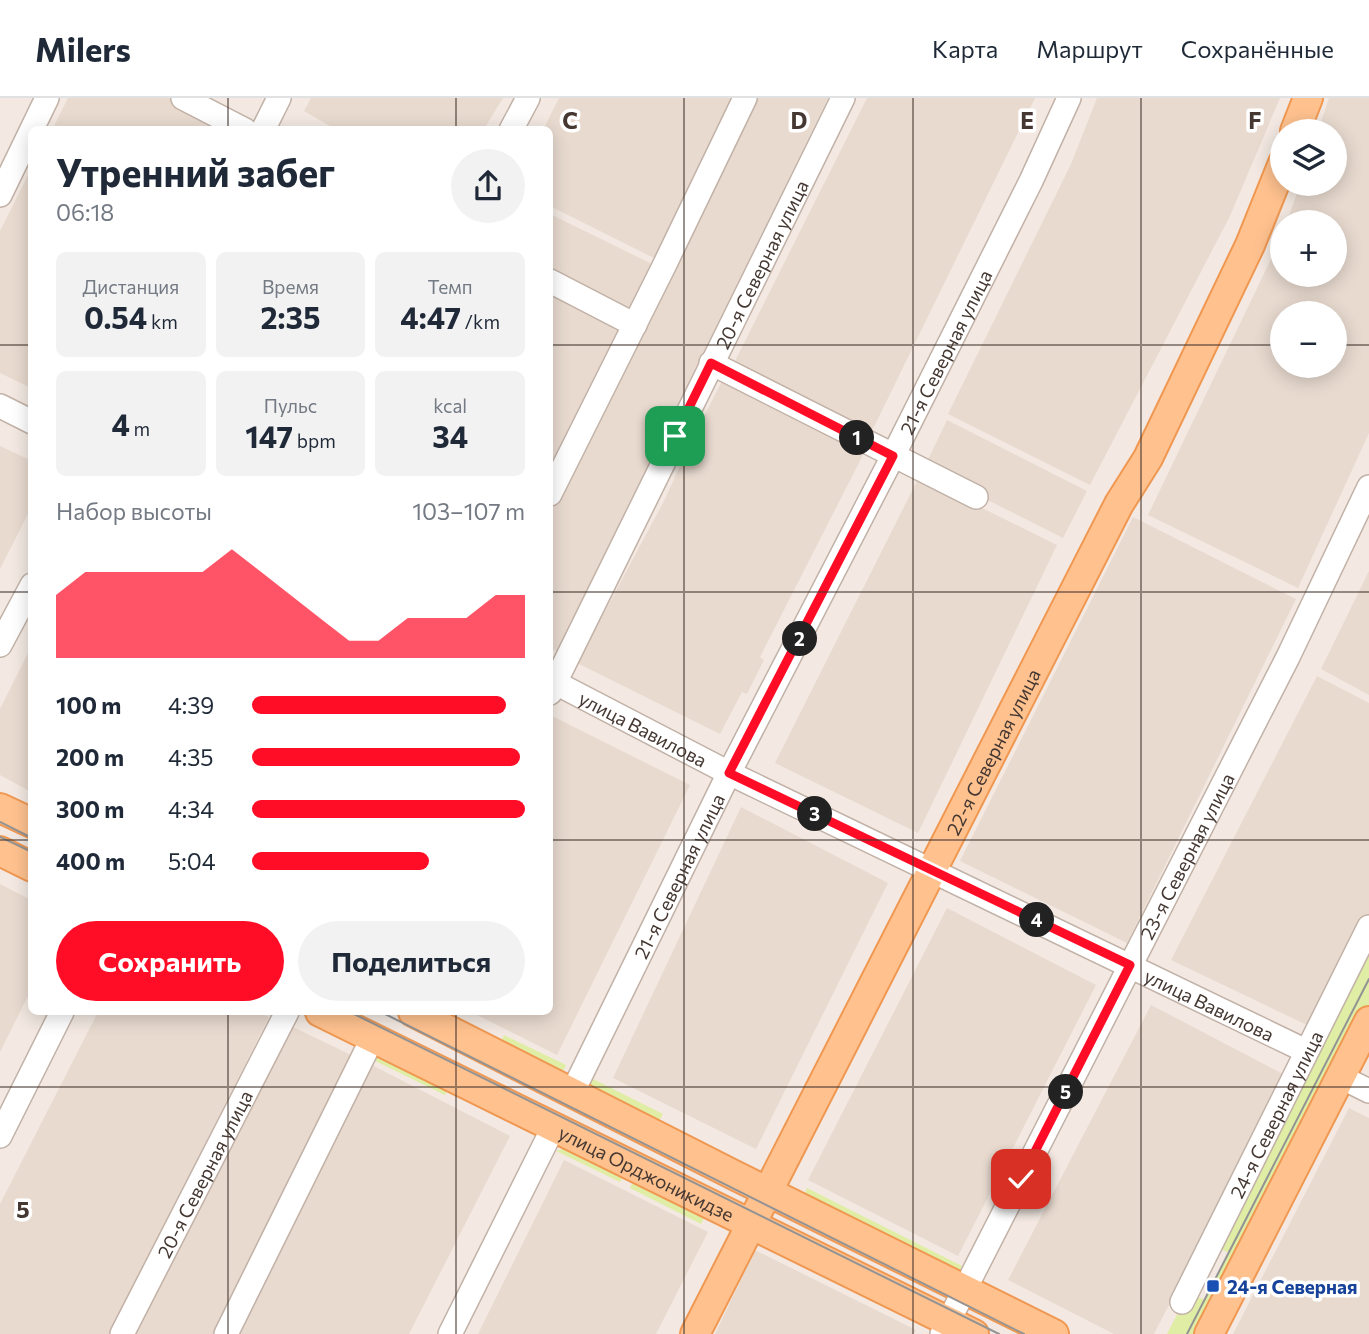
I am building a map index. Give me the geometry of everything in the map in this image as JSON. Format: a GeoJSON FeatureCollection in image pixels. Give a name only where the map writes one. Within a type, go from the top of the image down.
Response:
{"type":"FeatureCollection","features":[{"type":"Feature","properties":{"kind":"main road"},"geometry":{"type":"LineString","coordinates":[[1300,119],[1308,98]]}},
{"type":"Feature","properties":{"kind":"main road","name":"22-я Северная улица"},"geometry":{"type":"LineString","coordinates":[[695,1334],[1119,504],[1147,458],[1250,245],[1270,195]]}},
{"type":"Feature","properties":{"kind":"main road"},"geometry":{"type":"LineString","coordinates":[[0,808],[28,821]]}},
{"type":"Feature","properties":{"kind":"main road"},"geometry":{"type":"LineString","coordinates":[[0,851],[28,865]]}},
{"type":"Feature","properties":{"kind":"main road","name":"улица Орджоникидзе"},"geometry":{"type":"LineString","coordinates":[[326,1015],[751,1224],[945,1328],[974,1334]]}},
{"type":"Feature","properties":{"kind":"main road","name":"улица Орджоникидзе"},"geometry":{"type":"LineString","coordinates":[[420,1015],[1054,1334]]}},
{"type":"Feature","properties":{"kind":"main road","name":"24-я Северная улица"},"geometry":{"type":"LineString","coordinates":[[1209,1334],[1369,1021]]}},
{"type":"Feature","properties":{"kind":"street"},"geometry":{"type":"LineString","coordinates":[[33,126],[47,98]]}},
{"type":"Feature","properties":{"kind":"street"},"geometry":{"type":"LineString","coordinates":[[183,98],[237,126]]}},
{"type":"Feature","properties":{"kind":"street"},"geometry":{"type":"LineString","coordinates":[[265,126],[279,98]]}},
{"type":"Feature","properties":{"kind":"street"},"geometry":{"type":"LineString","coordinates":[[512,126],[528,98]]}},
{"type":"Feature","properties":{"kind":"street"},"geometry":{"type":"LineString","coordinates":[[553,488],[745,98]]}},
{"type":"Feature","properties":{"kind":"street","name":"20-я Северная улица"},"geometry":{"type":"LineString","coordinates":[[553,681],[843,98]]}},
{"type":"Feature","properties":{"kind":"street","name":"21-я Северная улица"},"geometry":{"type":"LineString","coordinates":[[572,1093],[729,773],[1031,181],[1069,98]]}},
{"type":"Feature","properties":{"kind":"street"},"geometry":{"type":"LineString","coordinates":[[0,195],[28,137]]}},
{"type":"Feature","properties":{"kind":"street"},"geometry":{"type":"LineString","coordinates":[[553,283],[635,325]]}},
{"type":"Feature","properties":{"kind":"street"},"geometry":{"type":"LineString","coordinates":[[711,363],[976,497]]}},
{"type":"Feature","properties":{"kind":"street"},"geometry":{"type":"LineString","coordinates":[[0,406],[28,420]]}},
{"type":"Feature","properties":{"kind":"street","name":"23-я Северная улица"},"geometry":{"type":"LineString","coordinates":[[945,1328],[1288,657],[1369,487]]}},
{"type":"Feature","properties":{"kind":"street"},"geometry":{"type":"LineString","coordinates":[[0,645],[28,592]]}},
{"type":"Feature","properties":{"kind":"street","name":"улица Вавилова"},"geometry":{"type":"LineString","coordinates":[[553,686],[1306,1051]]}},
{"type":"Feature","properties":{"kind":"street","name":"24-я Северная улица"},"geometry":{"type":"LineString","coordinates":[[1181,1302],[1369,927]]}},
{"type":"Feature","properties":{"kind":"street"},"geometry":{"type":"LineString","coordinates":[[0,1136],[60,1015]]}},
{"type":"Feature","properties":{"kind":"street","name":"20-я Северная улица"},"geometry":{"type":"LineString","coordinates":[[122,1334],[285,1015]]}},
{"type":"Feature","properties":{"kind":"street"},"geometry":{"type":"LineString","coordinates":[[226,1334],[373,1037]]}},
{"type":"Feature","properties":{"kind":"street"},"geometry":{"type":"LineString","coordinates":[[1340,1077],[1369,1091]]}},
{"type":"Feature","properties":{"kind":"street"},"geometry":{"type":"LineString","coordinates":[[450,1334],[554,1126]]}},
{"type":"Feature","properties":{"kind":"shaded area"},"geometry":{"type":"Polygon","coordinates":[[[68,98],[173,98],[218,126],[54,126],[68,98]]]}},
{"type":"Feature","properties":{"kind":"shaded area"},"geometry":{"type":"Polygon","coordinates":[[[311,98],[503,98],[486,126],[330,126],[304,111],[311,98]]]}},
{"type":"Feature","properties":{"kind":"shaded area"},"geometry":{"type":"Polygon","coordinates":[[[559,98],[735,98],[658,260],[553,208],[553,126],[545,126],[559,98]]]}},
{"type":"Feature","properties":{"kind":"shaded area"},"geometry":{"type":"Polygon","coordinates":[[[757,98],[828,98],[557,651],[553,649],[553,506],[757,98]]]}},
{"type":"Feature","properties":{"kind":"shaded area"},"geometry":{"type":"Polygon","coordinates":[[[867,98],[1035,98],[869,437],[731,369],[867,98]]]}},
{"type":"Feature","properties":{"kind":"shaded area"},"geometry":{"type":"Polygon","coordinates":[[[1097,98],[1280,98],[1230,216],[1090,485],[948,414],[1071,164],[1097,98]]]}},
{"type":"Feature","properties":{"kind":"shaded area"},"geometry":{"type":"Polygon","coordinates":[[[1329,98],[1369,98],[1369,433],[1298,588],[1148,515],[1270,261],[1270,287],[1347,287],[1347,210],[1291,210],[1296,196],[1347,196],[1347,119],[1322,119],[1329,98]]]}},
{"type":"Feature","properties":{"kind":"shaded area"},"geometry":{"type":"Polygon","coordinates":[[[28,175],[28,387],[0,373],[0,231],[28,175]]]}},
{"type":"Feature","properties":{"kind":"shaded area"},"geometry":{"type":"Polygon","coordinates":[[[553,215],[654,265],[627,319],[553,280],[553,215]]]}},
{"type":"Feature","properties":{"kind":"shaded area"},"geometry":{"type":"Polygon","coordinates":[[[553,287],[625,323],[553,466],[553,287]]]}},
{"type":"Feature","properties":{"kind":"shaded area"},"geometry":{"type":"Polygon","coordinates":[[[724,377],[865,451],[760,657],[764,660],[747,694],[742,692],[720,734],[577,663],[664,501],[724,377]]]}},
{"type":"Feature","properties":{"kind":"shaded area"},"geometry":{"type":"Polygon","coordinates":[[[947,420],[1087,491],[1063,538],[924,468],[947,420]]]}},
{"type":"Feature","properties":{"kind":"shaded area"},"geometry":{"type":"Polygon","coordinates":[[[0,446],[28,459],[28,514],[0,569],[0,446]]]}},
{"type":"Feature","properties":{"kind":"shaded area"},"geometry":{"type":"Polygon","coordinates":[[[919,477],[1057,545],[918,833],[775,763],[919,477]]]}},
{"type":"Feature","properties":{"kind":"shaded area"},"geometry":{"type":"Polygon","coordinates":[[[1133,517],[1296,599],[1127,943],[960,861],[1133,517]]]}},
{"type":"Feature","properties":{"kind":"shaded area"},"geometry":{"type":"Polygon","coordinates":[[[1369,571],[1369,695],[1321,669],[1369,571]]]}},
{"type":"Feature","properties":{"kind":"shaded area"},"geometry":{"type":"Polygon","coordinates":[[[28,653],[28,790],[0,775],[0,709],[28,653]]]}},
{"type":"Feature","properties":{"kind":"shaded area"},"geometry":{"type":"Polygon","coordinates":[[[1317,676],[1369,703],[1369,914],[1311,1027],[1171,960],[1317,676]]]}},
{"type":"Feature","properties":{"kind":"shaded area"},"geometry":{"type":"Polygon","coordinates":[[[553,716],[690,785],[557,1055],[477,1015],[553,1015],[553,716]]]}},
{"type":"Feature","properties":{"kind":"shaded area"},"geometry":{"type":"Polygon","coordinates":[[[741,807],[888,883],[756,1149],[613,1078],[741,807]]]}},
{"type":"Feature","properties":{"kind":"shaded area"},"geometry":{"type":"Polygon","coordinates":[[[0,884],[28,898],[28,996],[0,1052],[0,884]]]}},
{"type":"Feature","properties":{"kind":"shaded area"},"geometry":{"type":"Polygon","coordinates":[[[947,908],[1096,985],[958,1256],[808,1180],[947,908]]]}},
{"type":"Feature","properties":{"kind":"shaded area"},"geometry":{"type":"Polygon","coordinates":[[[1151,1005],[1287,1076],[1154,1334],[1114,1334],[1008,1280],[1151,1005]]]}},
{"type":"Feature","properties":{"kind":"shaded area"},"geometry":{"type":"Polygon","coordinates":[[[96,1015],[269,1017],[109,1334],[0,1334],[0,1204],[96,1015]]]}},
{"type":"Feature","properties":{"kind":"shaded area"},"geometry":{"type":"Polygon","coordinates":[[[285,1023],[353,1056],[216,1334],[127,1334],[285,1023]]]}},
{"type":"Feature","properties":{"kind":"shaded area"},"geometry":{"type":"Polygon","coordinates":[[[370,1064],[510,1136],[409,1334],[234,1334],[370,1064]]]}},
{"type":"Feature","properties":{"kind":"shaded area"},"geometry":{"type":"Polygon","coordinates":[[[1349,1108],[1369,1118],[1369,1334],[1233,1334],[1349,1108]]]}},
{"type":"Feature","properties":{"kind":"shaded area"},"geometry":{"type":"Polygon","coordinates":[[[564,1160],[708,1232],[656,1334],[478,1334],[564,1160]]]}},
{"type":"Feature","properties":{"kind":"shaded area"},"geometry":{"type":"Polygon","coordinates":[[[755,1250],[916,1330],[914,1334],[715,1334],[755,1250]]]}},
{"type":"Feature","properties":{"kind":"green space"},"geometry":{"type":"Polygon","coordinates":[[[1369,945],[1369,1009],[1203,1334],[1167,1334],[1181,1307],[1195,1296],[1205,1300],[1229,1253],[1219,1248],[1369,945]]]}},
{"type":"Feature","properties":{"kind":"green space"},"geometry":{"type":"Polygon","coordinates":[[[504,1035],[566,1065],[562,1074],[500,1044],[504,1035]]]}},
{"type":"Feature","properties":{"kind":"green space"},"geometry":{"type":"Polygon","coordinates":[[[371,1049],[449,1087],[445,1095],[367,1057],[371,1049]]]}},
{"type":"Feature","properties":{"kind":"green space"},"geometry":{"type":"Polygon","coordinates":[[[589,1077],[663,1114],[658,1123],[584,1086],[589,1077]]]}},
{"type":"Feature","properties":{"kind":"green space"},"geometry":{"type":"Polygon","coordinates":[[[569,1147],[624,1175],[620,1182],[556,1151],[569,1147]]]}},
{"type":"Feature","properties":{"kind":"green space"},"geometry":{"type":"Polygon","coordinates":[[[634,1180],[705,1216],[701,1224],[630,1188],[634,1180]]]}},
{"type":"Feature","properties":{"kind":"green space"},"geometry":{"type":"Polygon","coordinates":[[[807,1188],[962,1266],[959,1273],[804,1195],[807,1188]]]}},
{"type":"Feature","properties":{"kind":"tram line"},"geometry":{"type":"LineString","coordinates":[[0,822],[28,836]]}},
{"type":"Feature","properties":{"kind":"tram line"},"geometry":{"type":"LineString","coordinates":[[0,837],[28,850]]}},
{"type":"Feature","properties":{"kind":"tram line"},"geometry":{"type":"LineString","coordinates":[[1187,1334],[1369,979]]}},
{"type":"Feature","properties":{"kind":"tram line"},"geometry":{"type":"LineString","coordinates":[[356,1015],[999,1334]]}},
{"type":"Feature","properties":{"kind":"tram line"},"geometry":{"type":"LineString","coordinates":[[387,1015],[1024,1334]]}},
{"type":"Feature","properties":{"kind":"place","name":"24-я Северная"},"geometry":{"type":"Point","coordinates":[1213,1286]}},
{"type":"Feature","properties":{"kind":"route"},"geometry":{"type":"LineString","coordinates":[[675,436],[711,363],[893,456],[729,773],[1130,965],[1021,1179]]}}]}
